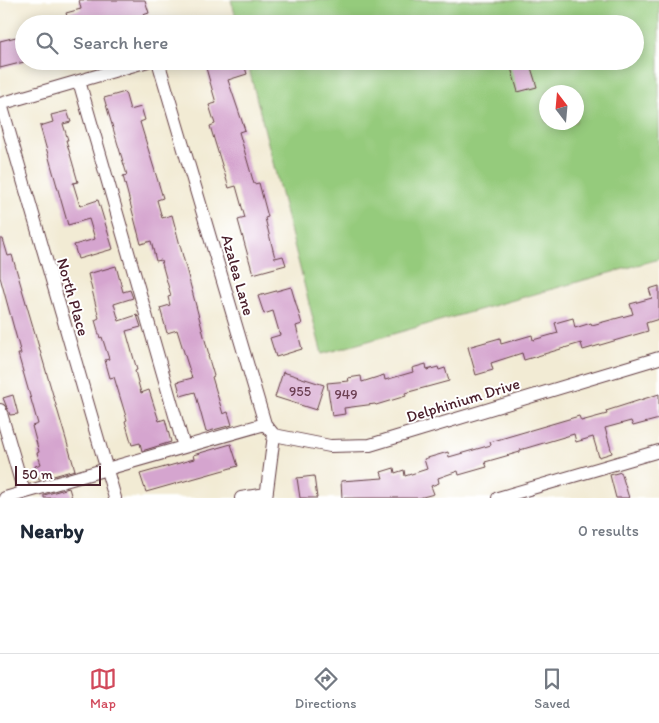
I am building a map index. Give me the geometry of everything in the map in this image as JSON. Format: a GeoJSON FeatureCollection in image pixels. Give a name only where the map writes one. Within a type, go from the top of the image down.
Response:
{"type":"FeatureCollection","features":[{"type":"Feature","properties":{"kind":"street"},"geometry":{"type":"LineString","coordinates":[[0,104],[118,70]]}},
{"type":"Feature","properties":{"kind":"street","name":"Azalea Lane"},"geometry":{"type":"LineString","coordinates":[[161,70],[265,424],[274,435]]}},
{"type":"Feature","properties":{"kind":"street"},"geometry":{"type":"LineString","coordinates":[[79,82],[184,447]]}},
{"type":"Feature","properties":{"kind":"street","name":"North Place"},"geometry":{"type":"LineString","coordinates":[[0,104],[115,498]]}},
{"type":"Feature","properties":{"kind":"street","name":"Delphinium Drive"},"geometry":{"type":"LineString","coordinates":[[274,435],[330,446],[370,444],[659,358]]}},
{"type":"Feature","properties":{"kind":"street"},"geometry":{"type":"LineString","coordinates":[[0,410],[24,492]]}},
{"type":"Feature","properties":{"kind":"street"},"geometry":{"type":"LineString","coordinates":[[4,498],[265,424]]}},
{"type":"Feature","properties":{"kind":"street"},"geometry":{"type":"LineString","coordinates":[[241,498],[266,496],[274,435]]}},
{"type":"Feature","properties":{"kind":"street"},"geometry":{"type":"LineString","coordinates":[[498,498],[659,452]]}},
{"type":"Feature","properties":{"kind":"green space"},"geometry":{"type":"Polygon","coordinates":[[[231,0],[659,0],[659,259],[322,354],[249,70],[644,70],[644,15],[235,15],[231,0]]]}},
{"type":"Feature","properties":{"kind":"building"},"geometry":{"type":"Polygon","coordinates":[[[79,0],[145,0],[149,13],[143,15],[67,15],[66,13],[81,9],[79,0]]]}},
{"type":"Feature","properties":{"kind":"building"},"geometry":{"type":"Polygon","coordinates":[[[15,37],[15,64],[0,68],[0,41],[15,37]]]}},
{"type":"Feature","properties":{"kind":"building"},"geometry":{"type":"Polygon","coordinates":[[[207,70],[246,70],[247,74],[228,80],[245,130],[239,132],[254,184],[259,183],[268,217],[265,218],[275,258],[283,256],[286,265],[253,274],[238,220],[245,218],[236,186],[229,188],[210,126],[215,124],[209,105],[216,103],[207,70]]]}},
{"type":"Feature","properties":{"kind":"building"},"geometry":{"type":"Polygon","coordinates":[[[512,70],[532,70],[537,87],[518,92],[512,70]]]}},
{"type":"Feature","properties":{"kind":"building"},"geometry":{"type":"Polygon","coordinates":[[[125,92],[130,110],[141,107],[145,120],[140,122],[163,198],[157,200],[162,218],[172,215],[209,355],[214,376],[212,377],[223,414],[228,412],[232,425],[206,432],[195,392],[181,396],[177,382],[192,378],[177,330],[167,333],[160,308],[170,305],[168,297],[171,296],[161,260],[156,261],[151,241],[141,244],[123,176],[127,175],[104,98],[125,92]]]}},
{"type":"Feature","properties":{"kind":"building"},"geometry":{"type":"Polygon","coordinates":[[[67,111],[71,122],[63,124],[78,182],[73,183],[80,206],[98,200],[113,249],[78,259],[74,245],[95,239],[89,219],[68,225],[40,126],[53,122],[51,115],[67,111]]]}},
{"type":"Feature","properties":{"kind":"building"},"geometry":{"type":"Polygon","coordinates":[[[0,239],[3,239],[8,256],[12,255],[75,470],[39,480],[35,466],[41,464],[32,426],[38,424],[18,354],[21,354],[0,277],[0,239]]]}},
{"type":"Feature","properties":{"kind":"building"},"geometry":{"type":"Polygon","coordinates":[[[116,266],[123,292],[130,290],[133,298],[114,304],[119,321],[137,315],[141,327],[126,331],[137,370],[135,371],[141,393],[149,390],[159,421],[165,419],[171,442],[142,451],[140,443],[132,445],[125,421],[127,420],[114,377],[110,378],[105,360],[109,359],[95,320],[99,318],[88,274],[116,266]]]}},
{"type":"Feature","properties":{"kind":"building"},"geometry":{"type":"Polygon","coordinates":[[[659,286],[659,319],[646,323],[648,331],[583,350],[581,343],[524,360],[522,353],[491,363],[493,370],[476,375],[468,347],[500,338],[501,344],[532,335],[533,340],[558,333],[555,323],[573,318],[575,328],[633,314],[630,304],[652,298],[649,289],[659,286]]]}},
{"type":"Feature","properties":{"kind":"building"},"geometry":{"type":"Polygon","coordinates":[[[291,287],[302,324],[296,326],[302,349],[276,357],[270,338],[280,335],[273,311],[264,314],[258,296],[291,287]]]}},
{"type":"Feature","properties":{"kind":"building"},"geometry":{"type":"Polygon","coordinates":[[[426,364],[427,370],[438,367],[439,370],[445,368],[449,381],[405,393],[406,396],[376,405],[344,408],[345,414],[332,416],[327,383],[349,381],[348,378],[361,376],[362,382],[384,375],[385,380],[413,372],[412,368],[426,364]]]}},
{"type":"Feature","properties":{"kind":"building"},"geometry":{"type":"Polygon","coordinates":[[[283,372],[324,385],[316,410],[275,397],[283,372]]]}},
{"type":"Feature","properties":{"kind":"building"},"geometry":{"type":"Polygon","coordinates":[[[659,394],[659,419],[633,426],[631,421],[605,428],[612,453],[599,457],[593,437],[576,442],[574,434],[485,462],[487,467],[459,475],[458,471],[438,478],[439,483],[431,486],[434,494],[419,498],[342,498],[341,481],[383,478],[381,472],[394,468],[395,473],[404,470],[405,476],[427,469],[424,459],[448,452],[449,457],[491,445],[490,442],[579,416],[581,421],[607,414],[606,411],[659,394]]]}},
{"type":"Feature","properties":{"kind":"building"},"geometry":{"type":"Polygon","coordinates":[[[13,395],[18,414],[10,415],[3,398],[13,395]]]}},
{"type":"Feature","properties":{"kind":"building"},"geometry":{"type":"Polygon","coordinates":[[[231,444],[238,466],[146,492],[140,474],[194,459],[193,455],[231,444]]]}},
{"type":"Feature","properties":{"kind":"building"},"geometry":{"type":"Polygon","coordinates":[[[621,472],[629,498],[616,498],[610,475],[621,472]]]}},
{"type":"Feature","properties":{"kind":"building"},"geometry":{"type":"Polygon","coordinates":[[[314,476],[317,498],[300,498],[297,478],[314,476]]]}},
{"type":"Feature","properties":{"kind":"building"},"geometry":{"type":"Polygon","coordinates":[[[69,488],[72,498],[44,498],[44,495],[69,488]]]}}]}
